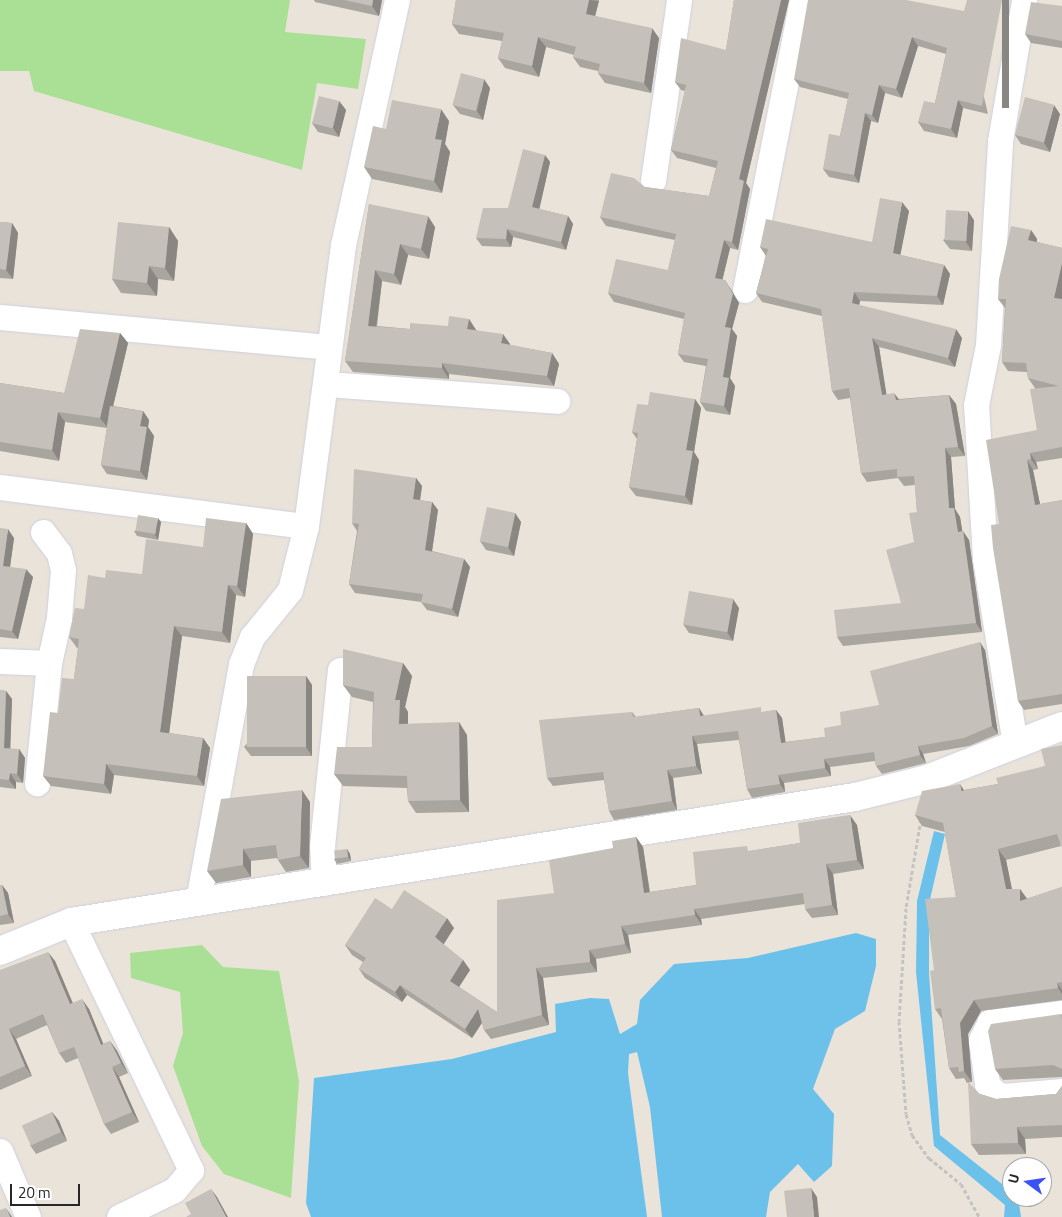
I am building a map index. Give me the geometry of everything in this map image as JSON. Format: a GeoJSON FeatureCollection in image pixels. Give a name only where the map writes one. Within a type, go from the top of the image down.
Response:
{"type":"FeatureCollection","features":[{"type":"Feature","properties":{"kind":"street"},"geometry":{"type":"LineString","coordinates":[[198,901],[241,664],[252,637],[290,590],[306,526],[326,384],[327,347],[347,226],[398,0]]}},
{"type":"Feature","properties":{"kind":"street"},"geometry":{"type":"LineString","coordinates":[[653,181],[679,0]]}},
{"type":"Feature","properties":{"kind":"street"},"geometry":{"type":"LineString","coordinates":[[745,290],[802,0]]}},
{"type":"Feature","properties":{"kind":"street"},"geometry":{"type":"LineString","coordinates":[[1014,744],[985,559],[976,405],[988,345],[1000,141],[1024,0]]}},
{"type":"Feature","properties":{"kind":"street"},"geometry":{"type":"LineString","coordinates":[[0,317],[327,347]]}},
{"type":"Feature","properties":{"kind":"street"},"geometry":{"type":"LineString","coordinates":[[326,384],[557,401]]}},
{"type":"Feature","properties":{"kind":"street"},"geometry":{"type":"LineString","coordinates":[[0,487],[306,526]]}},
{"type":"Feature","properties":{"kind":"street"},"geometry":{"type":"LineString","coordinates":[[36,783],[49,663],[60,618],[63,570],[59,553],[43,532]]}},
{"type":"Feature","properties":{"kind":"street"},"geometry":{"type":"LineString","coordinates":[[0,661],[49,663]]}},
{"type":"Feature","properties":{"kind":"street"},"geometry":{"type":"LineString","coordinates":[[324,882],[322,846],[340,670]]}},
{"type":"Feature","properties":{"kind":"street"},"geometry":{"type":"LineString","coordinates":[[0,951],[44,929],[71,922],[855,797],[927,779],[1062,726]]}},
{"type":"Feature","properties":{"kind":"street"},"geometry":{"type":"LineString","coordinates":[[71,922],[191,1170],[174,1190],[119,1217]]}},
{"type":"Feature","properties":{"kind":"street"},"geometry":{"type":"LineString","coordinates":[[1062,1013],[990,1022],[981,1040],[987,1084],[994,1092],[1003,1096],[1062,1091]]}},
{"type":"Feature","properties":{"kind":"street"},"geometry":{"type":"LineString","coordinates":[[0,1152],[28,1217]]}},
{"type":"Feature","properties":{"kind":"path"},"geometry":{"type":"LineString","coordinates":[[921,816],[906,908],[899,1021],[906,1114],[912,1135],[929,1158],[961,1184],[979,1217]]}},
{"type":"Feature","properties":{"kind":"green space"},"geometry":{"type":"Polygon","coordinates":[[[0,0],[290,0],[285,32],[366,39],[358,89],[317,83],[302,170],[34,91],[29,71],[0,71],[0,0]]]}},
{"type":"Feature","properties":{"kind":"green space"},"geometry":{"type":"Polygon","coordinates":[[[202,945],[223,967],[279,971],[299,1081],[291,1198],[224,1174],[202,1146],[173,1066],[183,1033],[180,992],[131,978],[130,953],[202,945]]]}},
{"type":"Feature","properties":{"kind":"water"},"geometry":{"type":"Polygon","coordinates":[[[934,831],[945,834],[929,904],[929,973],[940,1135],[1002,1184],[1002,1203],[934,1146],[916,972],[917,901],[934,831]]]}},
{"type":"Feature","properties":{"kind":"water"},"geometry":{"type":"Polygon","coordinates":[[[856,933],[876,939],[876,966],[865,1011],[835,1029],[813,1089],[834,1114],[832,1166],[814,1182],[798,1164],[770,1192],[766,1217],[662,1217],[650,1107],[637,1052],[629,1054],[628,1073],[647,1217],[311,1217],[306,1203],[314,1078],[452,1059],[556,1032],[555,1004],[590,998],[609,999],[620,1034],[637,1024],[640,1000],[674,964],[748,958],[856,933]]]}},
{"type":"Feature","properties":{"kind":"water"},"geometry":{"type":"Polygon","coordinates":[[[1005,1207],[1020,1207],[1021,1217],[1004,1217],[1005,1207]]]}},
{"type":"Feature","properties":{"kind":"building"},"geometry":{"type":"Polygon","coordinates":[[[344,0],[373,0],[372,6],[344,0]]]}},
{"type":"Feature","properties":{"kind":"building"},"geometry":{"type":"Polygon","coordinates":[[[456,0],[589,0],[586,14],[652,28],[644,83],[598,73],[600,64],[573,57],[576,47],[538,37],[532,66],[498,58],[504,33],[452,24],[456,0]]]}},
{"type":"Feature","properties":{"kind":"building"},"geometry":{"type":"Polygon","coordinates":[[[734,0],[781,0],[739,179],[744,181],[732,242],[724,240],[715,278],[725,280],[733,294],[725,327],[731,328],[723,377],[729,378],[724,406],[700,402],[708,359],[678,354],[685,313],[608,293],[616,259],[668,270],[676,234],[600,217],[611,173],[634,178],[645,187],[709,196],[718,161],[671,150],[686,85],[675,82],[681,38],[726,50],[734,0]]]}},
{"type":"Feature","properties":{"kind":"building"},"geometry":{"type":"Polygon","coordinates":[[[808,0],[906,0],[964,11],[967,0],[1002,0],[982,106],[958,100],[951,129],[918,122],[924,101],[935,103],[947,48],[912,37],[896,89],[879,85],[872,115],[865,113],[854,175],[823,169],[829,134],[840,136],[849,93],[794,79],[808,0]]]}},
{"type":"Feature","properties":{"kind":"building"},"geometry":{"type":"Polygon","coordinates":[[[1031,2],[1062,6],[1062,41],[1025,34],[1031,2]]]}},
{"type":"Feature","properties":{"kind":"building"},"geometry":{"type":"Polygon","coordinates":[[[461,73],[484,79],[476,111],[452,105],[461,73]]]}},
{"type":"Feature","properties":{"kind":"building"},"geometry":{"type":"Polygon","coordinates":[[[319,96],[339,101],[333,128],[312,123],[319,96]]]}},
{"type":"Feature","properties":{"kind":"building"},"geometry":{"type":"Polygon","coordinates":[[[1025,97],[1054,105],[1044,142],[1015,135],[1025,97]]]}},
{"type":"Feature","properties":{"kind":"building"},"geometry":{"type":"Polygon","coordinates":[[[392,100],[441,109],[435,139],[442,140],[434,181],[364,167],[373,126],[386,129],[392,100]]]}},
{"type":"Feature","properties":{"kind":"building"},"geometry":{"type":"Polygon","coordinates":[[[523,149],[545,155],[532,207],[568,216],[561,242],[507,229],[506,239],[476,238],[483,208],[508,208],[523,149]]]}},
{"type":"Feature","properties":{"kind":"building"},"geometry":{"type":"Polygon","coordinates":[[[880,198],[902,202],[893,253],[944,265],[937,296],[854,292],[852,303],[956,329],[948,358],[872,338],[882,395],[894,393],[896,400],[949,395],[958,447],[945,448],[949,508],[954,508],[958,532],[963,531],[976,623],[837,637],[834,610],[901,603],[886,550],[914,542],[909,513],[917,512],[914,476],[897,477],[897,469],[861,473],[849,388],[832,391],[821,309],[756,293],[768,249],[760,247],[766,219],[872,242],[880,198]]]}},
{"type":"Feature","properties":{"kind":"building"},"geometry":{"type":"Polygon","coordinates":[[[369,204],[428,216],[421,249],[400,244],[394,274],[375,270],[368,326],[410,329],[410,323],[448,326],[449,316],[469,319],[467,329],[503,334],[501,343],[552,353],[547,376],[442,363],[442,368],[345,361],[369,204]]]}},
{"type":"Feature","properties":{"kind":"building"},"geometry":{"type":"Polygon","coordinates":[[[946,210],[968,211],[966,241],[944,240],[946,210]]]}},
{"type":"Feature","properties":{"kind":"building"},"geometry":{"type":"Polygon","coordinates":[[[0,222],[12,223],[6,270],[0,269],[0,222]]]}},
{"type":"Feature","properties":{"kind":"building"},"geometry":{"type":"Polygon","coordinates":[[[118,222],[169,227],[165,268],[149,266],[147,283],[112,279],[118,222]]]}},
{"type":"Feature","properties":{"kind":"building"},"geometry":{"type":"Polygon","coordinates":[[[1011,226],[1031,230],[1028,240],[1062,248],[1062,263],[1054,298],[1062,299],[1062,447],[1030,453],[1031,459],[1027,460],[1035,505],[1062,500],[1062,694],[1018,701],[993,548],[991,525],[999,524],[986,440],[1037,430],[1030,389],[1059,386],[1028,378],[1026,363],[1002,362],[1006,299],[998,299],[999,279],[1011,226]]]}},
{"type":"Feature","properties":{"kind":"building"},"geometry":{"type":"Polygon","coordinates":[[[80,329],[120,333],[100,418],[58,412],[52,450],[0,442],[0,383],[64,393],[80,329]]]}},
{"type":"Feature","properties":{"kind":"building"},"geometry":{"type":"Polygon","coordinates":[[[650,392],[695,399],[686,450],[693,451],[685,496],[629,487],[638,433],[632,432],[637,404],[648,405],[650,392]]]}},
{"type":"Feature","properties":{"kind":"building"},"geometry":{"type":"Polygon","coordinates":[[[110,406],[143,411],[140,426],[147,427],[140,471],[101,465],[110,406]]]}},
{"type":"Feature","properties":{"kind":"building"},"geometry":{"type":"Polygon","coordinates":[[[354,469],[416,478],[413,499],[432,502],[425,550],[464,559],[452,609],[421,602],[423,594],[349,584],[359,524],[352,523],[354,469]]]}},
{"type":"Feature","properties":{"kind":"building"},"geometry":{"type":"Polygon","coordinates":[[[487,507],[515,513],[508,547],[480,541],[487,507]]]}},
{"type":"Feature","properties":{"kind":"building"},"geometry":{"type":"Polygon","coordinates":[[[138,515],[158,518],[155,534],[135,531],[138,515]]]}},
{"type":"Feature","properties":{"kind":"building"},"geometry":{"type":"Polygon","coordinates":[[[206,518],[246,523],[237,586],[228,585],[222,632],[174,626],[160,732],[203,738],[197,776],[106,764],[104,784],[43,776],[50,712],[58,713],[62,678],[74,679],[79,639],[69,637],[75,608],[84,609],[88,575],[105,578],[106,570],[142,574],[146,539],[203,547],[206,518]]]}},
{"type":"Feature","properties":{"kind":"building"},"geometry":{"type":"Polygon","coordinates":[[[0,528],[8,529],[3,566],[26,569],[12,631],[0,629],[0,528]]]}},
{"type":"Feature","properties":{"kind":"building"},"geometry":{"type":"Polygon","coordinates":[[[689,591],[733,599],[727,632],[683,624],[689,591]]]}},
{"type":"Feature","properties":{"kind":"building"},"geometry":{"type":"Polygon","coordinates":[[[980,642],[992,726],[964,738],[918,746],[920,755],[876,766],[874,752],[824,759],[825,768],[778,775],[780,784],[747,789],[738,731],[692,736],[696,766],[667,770],[672,801],[609,811],[603,772],[547,778],[539,720],[632,712],[633,717],[699,708],[700,716],[761,707],[761,712],[776,710],[781,743],[825,737],[824,728],[841,725],[840,712],[879,705],[870,671],[980,642]]]}},
{"type":"Feature","properties":{"kind":"building"},"geometry":{"type":"Polygon","coordinates":[[[343,649],[403,663],[395,700],[400,700],[399,724],[459,722],[460,800],[408,801],[407,776],[334,774],[337,747],[372,747],[374,692],[343,685],[343,649]]]}},
{"type":"Feature","properties":{"kind":"building"},"geometry":{"type":"Polygon","coordinates":[[[247,676],[306,676],[306,747],[247,747],[247,676]]]}},
{"type":"Feature","properties":{"kind":"building"},"geometry":{"type":"Polygon","coordinates":[[[0,690],[6,691],[4,748],[19,749],[17,774],[10,773],[9,780],[0,779],[0,690]]]}},
{"type":"Feature","properties":{"kind":"building"},"geometry":{"type":"Polygon","coordinates":[[[1062,745],[1062,848],[1057,834],[998,849],[1006,889],[1020,889],[1020,901],[1062,887],[1062,982],[1057,983],[1058,988],[974,1000],[960,1023],[964,1071],[959,1072],[958,1067],[949,1068],[941,1008],[935,1009],[930,971],[934,970],[925,899],[956,897],[943,823],[915,815],[922,791],[960,784],[961,791],[998,784],[996,778],[1045,766],[1041,749],[1062,745]]]}},
{"type":"Feature","properties":{"kind":"building"},"geometry":{"type":"Polygon","coordinates":[[[302,790],[300,856],[278,860],[276,845],[243,849],[243,865],[207,871],[221,799],[302,790]]]}},
{"type":"Feature","properties":{"kind":"building"},"geometry":{"type":"Polygon","coordinates":[[[850,815],[857,860],[826,864],[832,905],[805,909],[803,893],[694,909],[695,915],[621,926],[625,944],[589,950],[590,962],[536,968],[542,1015],[484,1030],[478,1009],[465,1029],[400,985],[395,992],[359,969],[366,958],[345,945],[375,898],[392,909],[404,890],[447,918],[435,937],[463,960],[450,981],[497,1012],[497,900],[554,893],[549,860],[613,848],[612,841],[636,837],[644,893],[696,885],[693,852],[747,846],[748,851],[800,843],[798,823],[850,815]]]}},
{"type":"Feature","properties":{"kind":"building"},"geometry":{"type":"Polygon","coordinates":[[[347,849],[348,857],[335,859],[334,851],[347,849]]]}},
{"type":"Feature","properties":{"kind":"building"},"geometry":{"type":"Polygon","coordinates":[[[0,885],[2,885],[8,914],[0,916],[0,885]]]}},
{"type":"Feature","properties":{"kind":"building"},"geometry":{"type":"Polygon","coordinates":[[[48,952],[70,1004],[82,999],[101,1045],[110,1041],[121,1063],[112,1067],[132,1112],[104,1124],[74,1047],[59,1053],[43,1014],[9,1029],[25,1066],[0,1077],[0,970],[48,952]]]}},
{"type":"Feature","properties":{"kind":"building"},"geometry":{"type":"Polygon","coordinates":[[[1061,1014],[1062,1069],[1053,1065],[995,1069],[988,1031],[991,1024],[1061,1014]]]}},
{"type":"Feature","properties":{"kind":"building"},"geometry":{"type":"Polygon","coordinates":[[[968,1082],[980,1094],[996,1099],[1056,1094],[1062,1086],[1062,1125],[1017,1127],[1018,1143],[971,1144],[968,1082]]]}},
{"type":"Feature","properties":{"kind":"building"},"geometry":{"type":"Polygon","coordinates":[[[52,1112],[61,1132],[31,1146],[22,1125],[52,1112]]]}},
{"type":"Feature","properties":{"kind":"building"},"geometry":{"type":"Polygon","coordinates":[[[811,1188],[814,1217],[787,1217],[784,1191],[811,1188]]]}},
{"type":"Feature","properties":{"kind":"building"},"geometry":{"type":"Polygon","coordinates":[[[211,1189],[226,1217],[186,1217],[191,1214],[185,1203],[211,1189]]]}},
{"type":"Feature","properties":{"kind":"building"},"geometry":{"type":"Polygon","coordinates":[[[6,1208],[10,1217],[0,1217],[0,1210],[6,1208]]]}}]}
